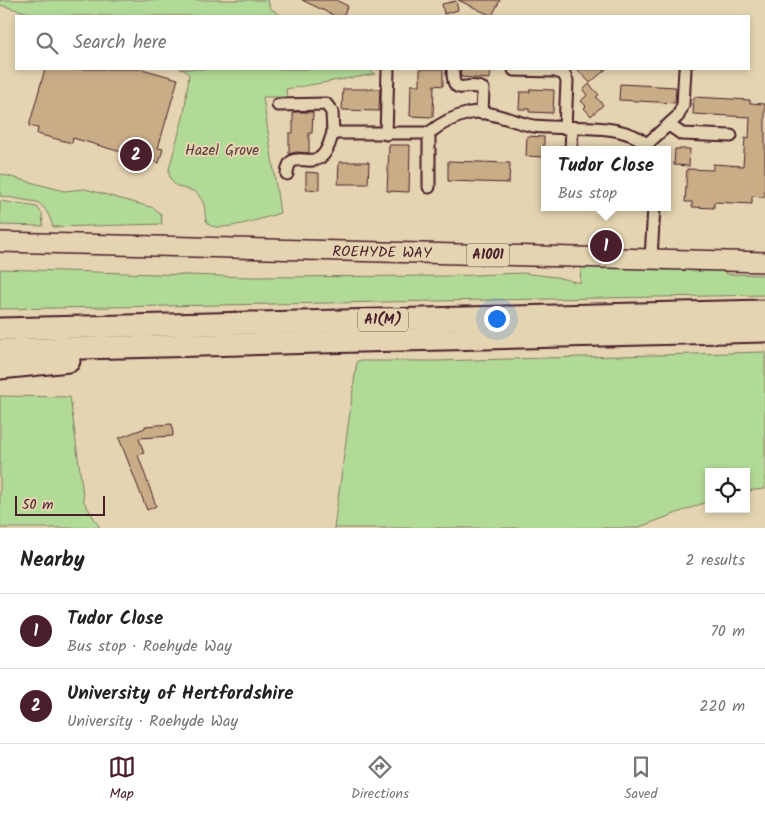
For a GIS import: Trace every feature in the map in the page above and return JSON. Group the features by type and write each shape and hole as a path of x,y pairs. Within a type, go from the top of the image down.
{"highway":[{"name":"A1(M)","path":"0,329 765,311"},
{"name":"A1(M)","path":"0,350 765,331"},
{"path":"0,368 100,357 150,346"}],"main road":[{"name":"ROEHYDE WAY","path":"0,242 190,249 765,262"}],"street":[{"path":"386,134 388,70"},
{"path":"453,70 455,86 476,86 482,89 482,113"},
{"path":"514,70 555,71 564,74 567,82 571,146"},
{"path":"649,146 678,116 683,105 685,70"},
{"path":"278,105 326,104 332,112 333,133 324,154 318,160 290,161 288,174"},
{"path":"333,133 429,133 438,126 471,113 482,113 534,126 620,132 635,136 647,146"},
{"path":"669,125 682,134 731,136"},
{"path":"429,133 429,188"},
{"path":"651,258 654,211"}],"green space":[{"path":"0,0 268,0 270,8 280,15 35,15 0,5"},
{"name":"Hazel Grove","path":"185,70 369,70 375,74 286,89 287,97 263,97 280,213 243,224 222,227 213,227 208,224 205,207 196,192 181,188 171,180 169,169 184,114 189,75"},
{"path":"0,174 64,191 85,189 154,208 161,214 162,224 53,227 47,213 37,202 0,196"},
{"path":"0,201 37,207 42,214 43,226 0,225"},
{"path":"581,264 726,268 726,274 765,275 765,295 0,309 0,269 250,277 450,276 522,273 556,277 580,283"},
{"path":"765,352 765,489 750,491 750,468 705,468 705,502 637,528 334,528 357,361 437,361"},
{"path":"0,396 70,397 84,502 100,528 0,528"}],"building":[{"path":"302,0 336,0 348,6 344,15 333,15"},
{"path":"458,0 500,0 492,15"},
{"path":"456,1 458,10 444,14 442,4"},
{"path":"45,70 146,70 178,79 158,148 163,149 159,163 73,138 72,143 37,134 38,128 29,126"},
{"path":"420,70 443,70 443,86 434,85 433,117 410,116 411,85 420,85"},
{"path":"460,70 491,70 490,79 461,77"},
{"path":"578,70 605,70 590,83"},
{"path":"589,84 599,95 596,97 603,105 591,116 581,101 587,95 583,90"},
{"path":"620,84 676,87 675,103 619,100"},
{"path":"343,89 380,89 379,111 342,110"},
{"path":"530,89 554,90 553,113 529,112 529,109 519,109 520,92 530,92"},
{"path":"694,97 750,100 750,103 765,104 765,197 752,196 752,204 714,202 714,208 692,207 692,202 685,202 687,169 713,170 713,164 743,166 745,138 749,139 750,117 693,114"},
{"path":"293,112 313,112 312,133 309,133 309,153 296,152 289,154 289,133 293,133"},
{"path":"527,136 544,137 544,146 541,146 541,157 526,156"},
{"path":"389,145 410,145 409,192 387,191"},
{"path":"675,149 690,149 689,166 674,165"},
{"path":"448,161 510,163 509,183 448,181"},
{"path":"339,162 369,162 368,184 338,184"},
{"path":"306,172 319,173 319,190 306,189"},
{"path":"172,424 173,436 139,438 144,453 138,455 156,506 147,510 119,438 145,428 145,426"}],"place":[{"name":"University of Hertfordshire","path":"136,155"},
{"name":"Tudor Close","path":"606,246"}]}
